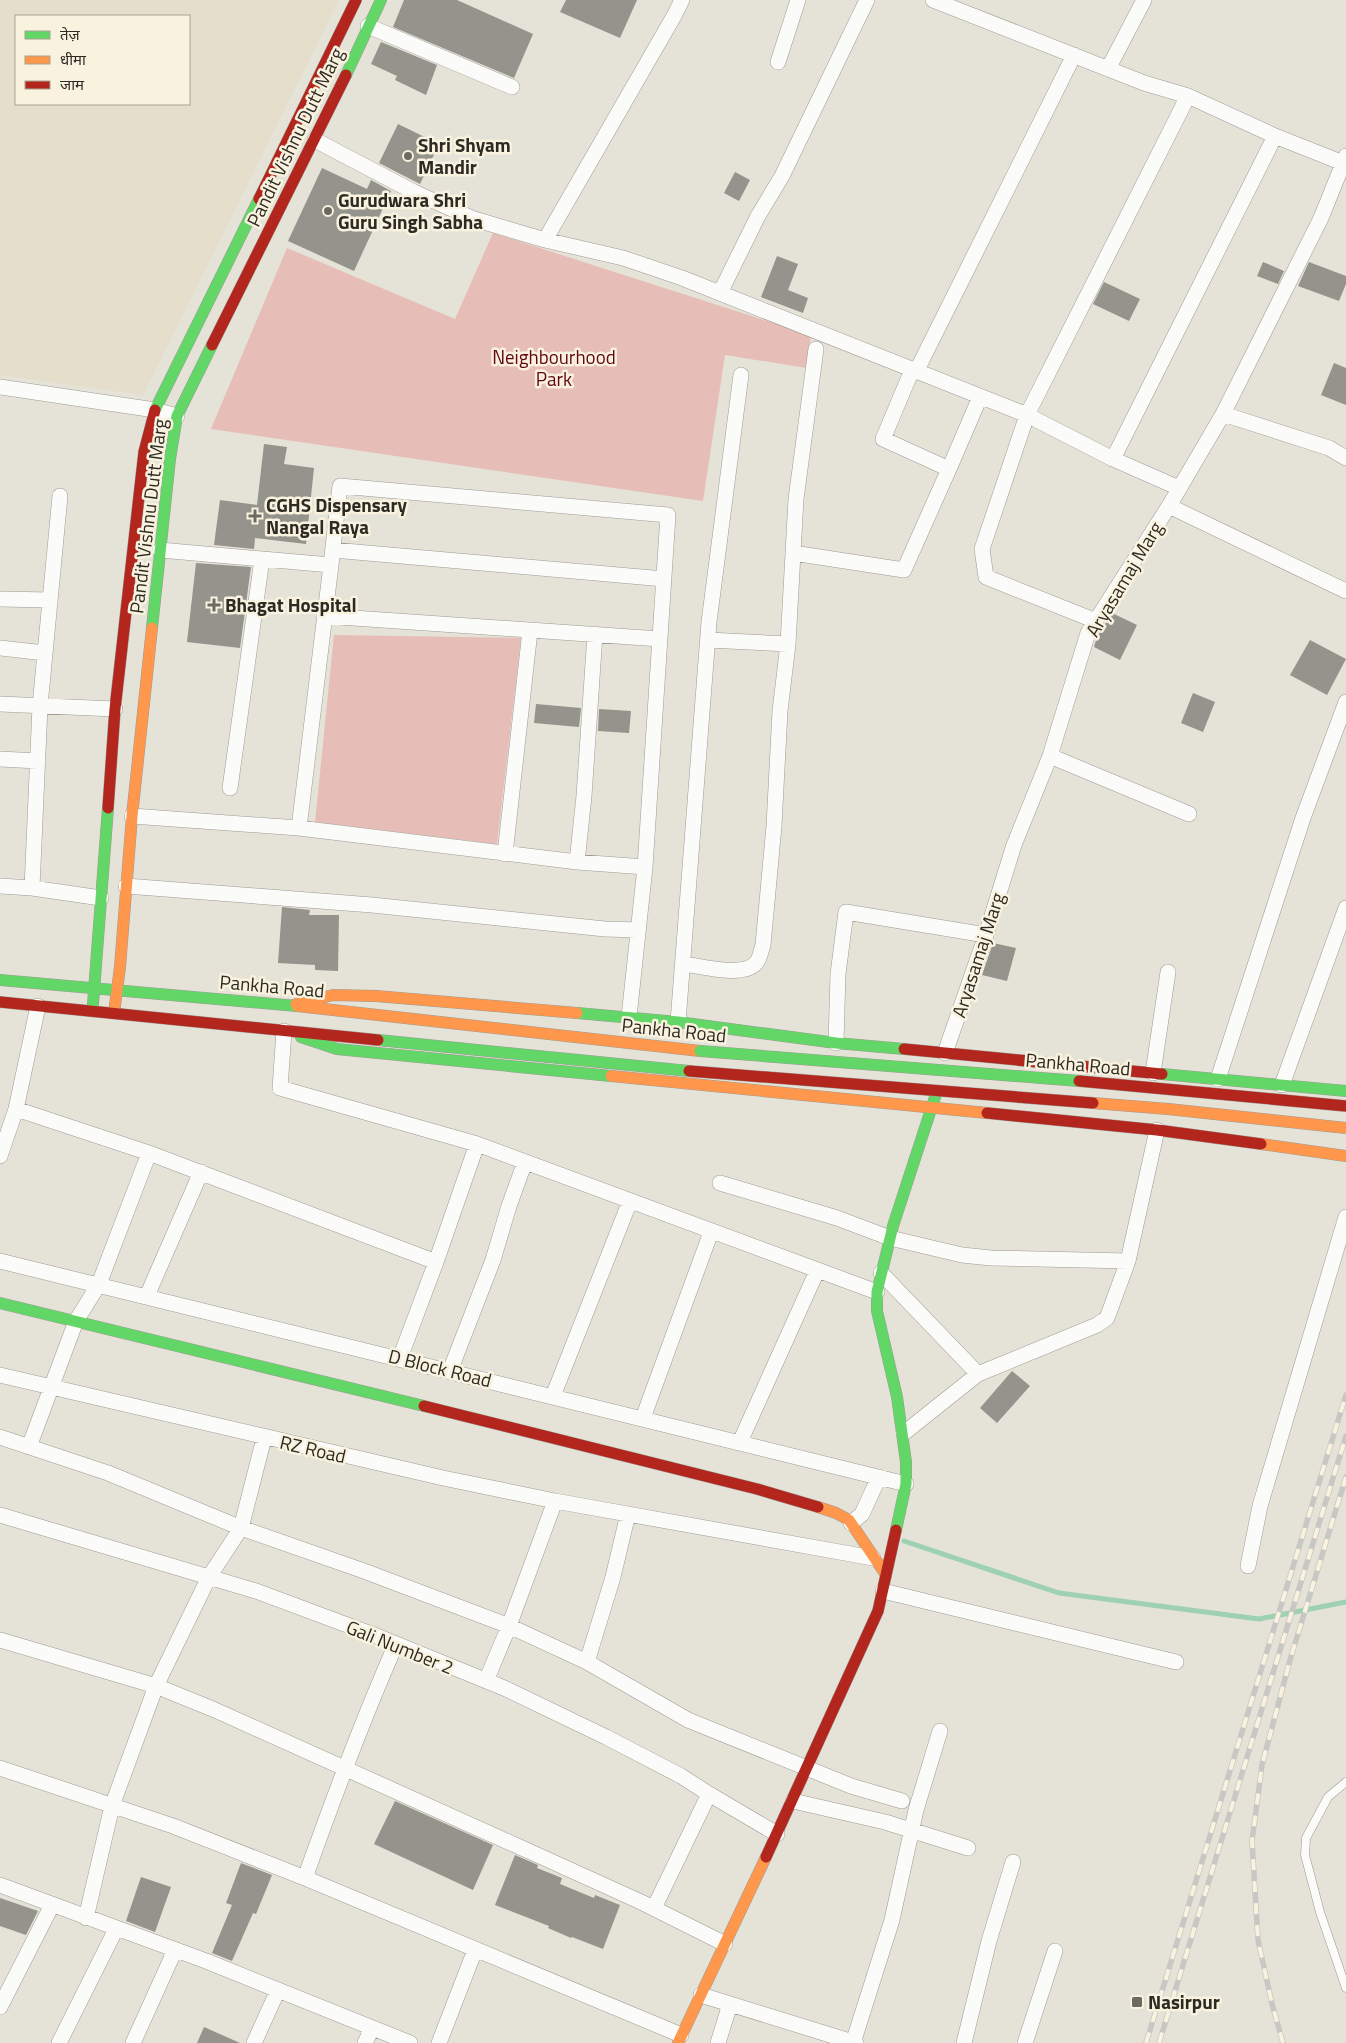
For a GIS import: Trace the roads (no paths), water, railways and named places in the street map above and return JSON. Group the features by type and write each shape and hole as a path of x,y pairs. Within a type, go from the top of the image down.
{"street":[{"name":"Pandit Vishnu Dutt Marg","path":"93,1011 115,709 144,452 155,410 356,0"},
{"name":"Pandit Vishnu Dutt Marg","path":"114,1013 120,967 132,816 160,550 170,459 177,416 315,140 381,0"},
{"path":"545,240 682,0"},
{"path":"778,62 798,0"},
{"path":"720,293 758,216 782,176 867,0"},
{"path":"933,0 1108,69 1188,96 1275,136 1344,159"},
{"path":"1108,69 1144,0"},
{"path":"368,26 512,88"},
{"path":"949,469 883,439 914,371 1074,55"},
{"path":"1096,620 986,577 982,549 1027,415 1188,96"},
{"path":"1113,459 1275,136"},
{"path":"315,140 414,192 474,219 545,240 623,258 720,293 1027,415 1113,459 1179,488"},
{"name":"Aryasamaj Marg","path":"947,1053 1014,845 1050,756 1088,633 1169,506 1223,414 1321,218 1344,159"},
{"path":"684,964 729,970 747,970 757,962 763,944 774,826 780,711 788,644 796,499 816,348"},
{"path":"678,1022 708,640 741,375"},
{"path":"0,387 155,410 177,416"},
{"path":"793,553 904,570 980,397"},
{"path":"1223,414 1329,448 1346,458"},
{"path":"299,828 340,486 668,515 645,867 629,1017"},
{"path":"32,888 40,706 60,496"},
{"path":"1169,506 1346,591"},
{"path":"160,550 262,559 332,558 664,579"},
{"path":"230,788 262,559"},
{"path":"0,599 50,600"},
{"path":"324,616 660,639"},
{"path":"506,854 530,631"},
{"path":"577,862 584,796 595,634"},
{"path":"708,640 788,644"},
{"path":"0,648 45,653"},
{"path":"1218,1079 1303,818 1346,702"},
{"path":"0,704 115,709"},
{"path":"1050,756 1189,814"},
{"path":"0,759 38,761"},
{"path":"132,816 299,828 506,854 645,867"},
{"path":"0,886 32,888 101,898"},
{"path":"126,886 372,905 605,929 638,930"},
{"path":"1282,1085 1346,908"},
{"path":"836,1043 838,974 846,912 986,935"},
{"path":"1153,1073 1168,972"},
{"name":"Pankha Road","path":"0,980 292,1005 700,1051 1174,1089 1346,1106"},
{"path":"292,1005 333,995 376,996 629,1017 836,1043 1346,1091"},
{"name":"Pankha Road","path":"0,1002 688,1070 1168,1109 1346,1128"},
{"path":"0,1156 16,1109 38,1006"},
{"path":"877,1292 477,1144 280,1088 284,1031 336,1050 1157,1130 1346,1156"},
{"path":"0,1768 173,1826 305,1878 679,2039 808,1768 878,1611 906,1484 904,1433 877,1311 877,1292 890,1238 932,1107 947,1053"},
{"path":"16,1109 149,1153 436,1262"},
{"path":"904,1433 978,1374 1097,1325 1107,1318 1128,1261 1157,1130"},
{"path":"400,1358 477,1144"},
{"path":"30,1447 50,1386 76,1321 99,1284 149,1153"},
{"path":"450,1371 494,1260 509,1206 525,1162"},
{"path":"147,1296 201,1172"},
{"path":"720,1183 837,1218 890,1238 972,1256 1128,1261"},
{"path":"553,1396 630,1201"},
{"path":"1248,1566 1260,1506 1346,1217"},
{"path":"643,1418 711,1232"},
{"name":"D Block Road","path":"0,1261 906,1484"},
{"path":"740,1442 817,1271"},
{"path":"882,1273 978,1374"},
{"path":"0,1303 757,1489 836,1513 851,1523 886,1575"},
{"name":"RZ Road","path":"0,1375 264,1438 443,1478 555,1501 874,1558"},
{"path":"0,1437 108,1473 241,1528 364,1571 510,1626 587,1662 688,1720 851,1786 902,1801"},
{"path":"86,1918 112,1806 156,1686 209,1577 241,1528 264,1438"},
{"path":"851,1523 862,1514 879,1477"},
{"path":"486,1681 510,1626 555,1501"},
{"path":"587,1662 614,1577 628,1514"},
{"name":"Gali Number 2","path":"0,1515 256,1591 396,1644 486,1681 606,1737 681,1776 777,1834"},
{"path":"883,1591 1176,1662"},
{"path":"0,1640 156,1686 344,1768 654,1908 725,1944"},
{"path":"305,1878 366,1710 396,1644"},
{"path":"701,1995 854,2043 892,1920 916,1810 940,1731"},
{"path":"654,1908 709,1794"},
{"path":"792,1801 912,1830 968,1848"},
{"path":"964,2043 989,1941 1013,1862"},
{"path":"0,1885 175,1950 410,2043"},
{"path":"0,2007 52,1905"},
{"path":"60,2043 116,1929"},
{"path":"133,2043 175,1950"},
{"path":"439,2043 476,1950"},
{"path":"1025,2043 1055,1951"},
{"path":"254,2043 278,1990"},
{"path":"718,2043 730,2004"},
{"path":"365,2043 372,2028"}],"lane":[{"path":"1346,1782 1328,1797 1306,1838 1305,1855 1320,1912 1346,1988"}],"waterway":[{"path":"904,1541 1059,1593 1259,1619 1346,1602"}],"railway":[{"path":"1146,2043 1346,1395"},
{"path":"1159,2043 1346,1436"},
{"path":"1283,2043 1258,1940 1252,1841 1262,1765 1290,1660 1346,1477"}],"place":[{"name":"Shri Shyam Mandir","path":"408,156"},
{"name":"Gurudwara Shri Guru Singh Sabha","path":"328,211"},
{"name":"CGHS Dispensary Nangal Raya","path":"255,516"},
{"name":"Bhagat Hospital","path":"214,605"},
{"name":"Nasirpur","path":"1137,2002"}],"park label":[{"name":"Neighbourhood Park","path":"554,368"}]}
